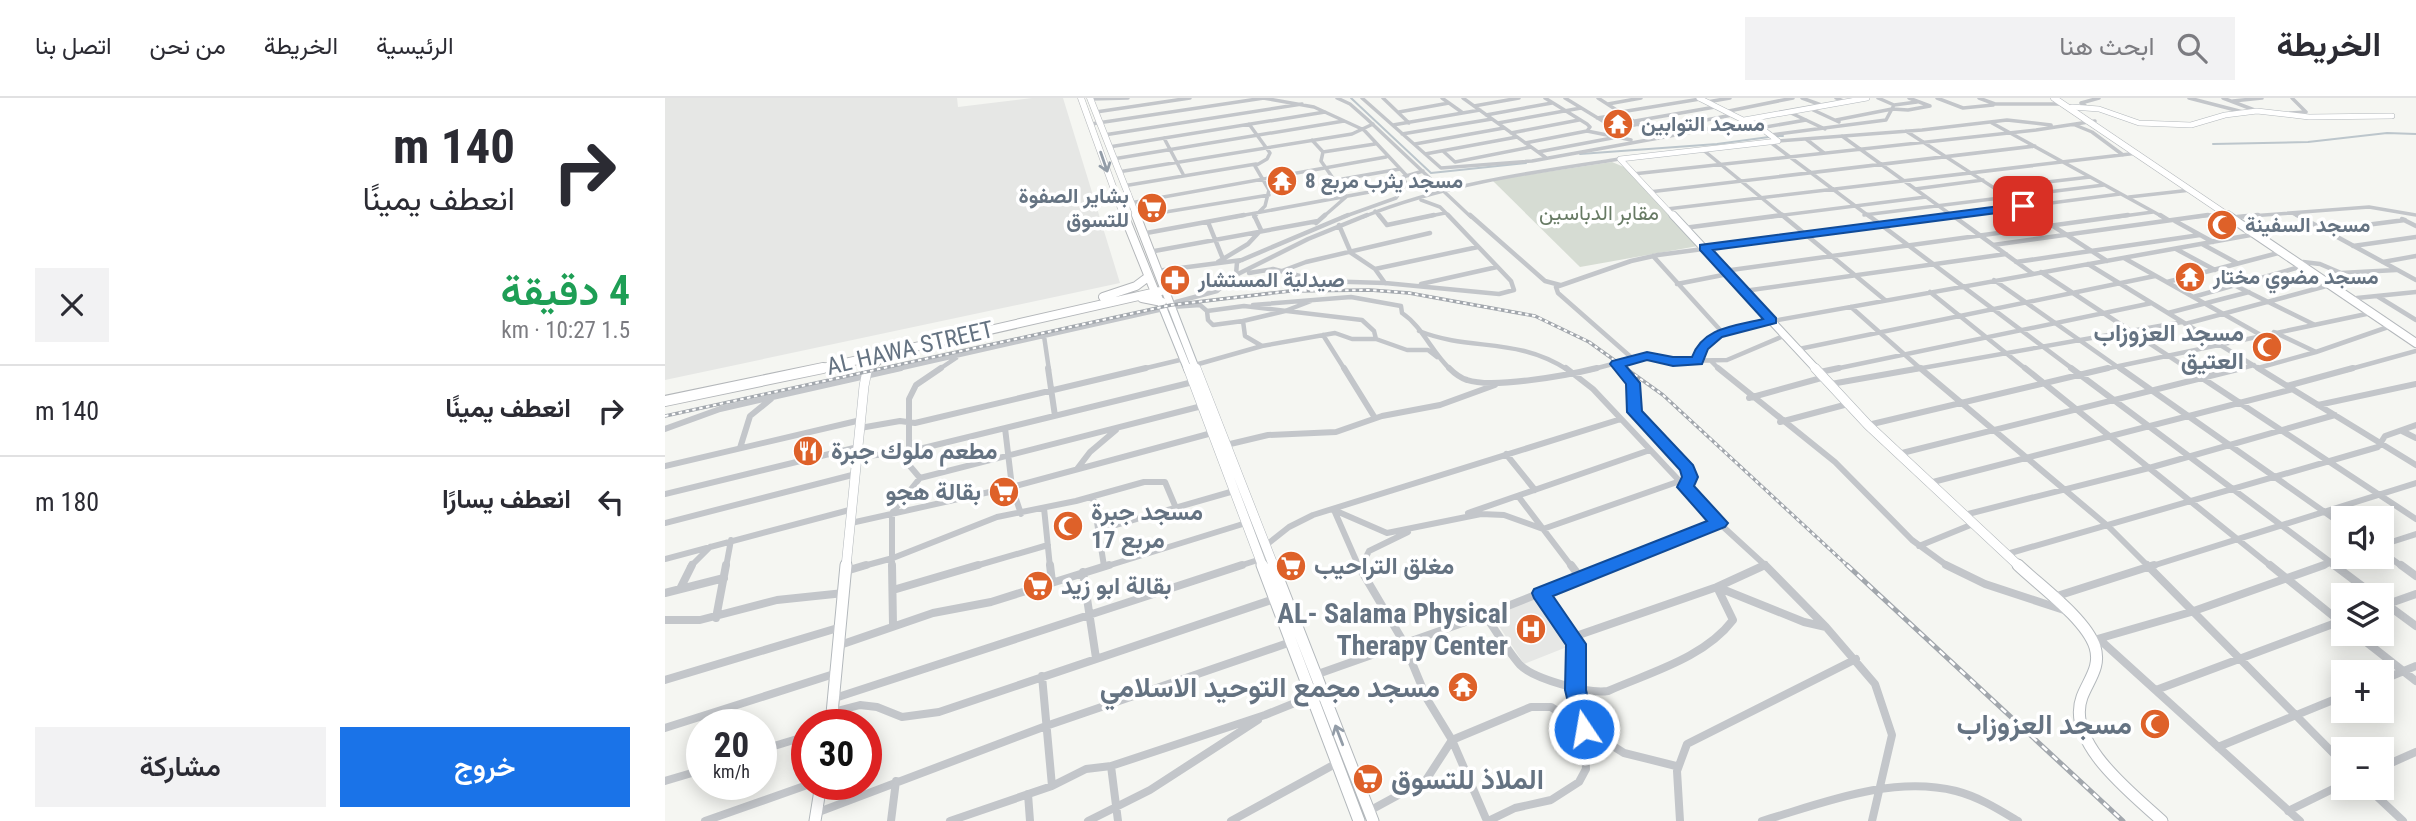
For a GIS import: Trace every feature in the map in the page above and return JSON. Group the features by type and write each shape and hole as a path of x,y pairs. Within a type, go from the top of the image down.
{"highway":[{"path":"1081,98 1157,286"},
{"path":"1091,99 1157,271 1157,286"},
{"name":"AL HAWA STREET","path":"665,401 847,363 1129,298 1157,286"},
{"name":"AL HAWA STREET","path":"665,394 792,371 1157,286"},
{"path":"1129,298 1167,305"}],"main road":[{"path":"2054,98 2094,121 2237,217 2330,285 2404,333"},
{"path":"2061,101 2076,104 2123,143 2283,252 2357,298 2416,341"}],"street":[{"path":"1091,99 1128,98"},
{"path":"1096,111 1190,98 1204,119"},
{"path":"1091,124 1264,98 1303,104 1364,131 1406,175"},
{"path":"1337,98 1350,104 1373,124 1445,193 1545,281 1560,285 1653,256 2120,194"},
{"path":"1363,99 1373,98"},
{"path":"1383,98 1409,123"},
{"path":"1442,98 1463,113"},
{"path":"1463,98 1545,157"},
{"path":"1474,106 1518,98"},
{"path":"1545,98 1588,125 1604,123"},
{"path":"1566,99 1574,98"},
{"path":"1598,98 1659,138"},
{"path":"1608,104 1641,98"},
{"path":"1597,118 1700,98 1751,123 1773,139 1788,157 1864,215 2331,562"},
{"path":"1707,102 1730,98"},
{"path":"1724,111 1793,98"},
{"path":"1802,98 1824,106"},
{"path":"1836,98 1846,102"},
{"path":"1363,99 1441,168 1532,161 1751,123 1863,98"},
{"path":"1878,98 1893,107 1908,110 1930,106 1909,98"},
{"path":"1937,98 1963,108 2061,101"},
{"path":"1979,98 1995,104"},
{"path":"2076,104 2099,98"},
{"path":"2189,98 2243,113"},
{"path":"2223,98 2257,111 2282,114 2392,117"},
{"path":"2231,101 2260,98"},
{"path":"2282,114 2306,112 2292,98"},
{"path":"1566,99 1619,131 1617,137"},
{"path":"1380,113 1469,102"},
{"path":"1836,120 1917,102"},
{"path":"1486,115 1552,103"},
{"path":"1104,135 1303,104"},
{"path":"2076,104 2143,124 2198,125 2225,115 2257,111"},
{"path":"2076,104 2087,107"},
{"path":"1663,105 1678,114"},
{"path":"1615,129 1715,107"},
{"path":"1773,139 1800,130 1827,130 1886,120 1893,107"},
{"path":"1498,123 1581,108"},
{"path":"1811,109 1850,127"},
{"path":"1393,125 1480,110"},
{"path":"1109,146 1325,112"},
{"path":"1791,113 1827,130"},
{"path":"1649,131 1731,115"},
{"path":"1402,134 1492,119"},
{"path":"1511,133 1579,120"},
{"path":"1751,123 1806,120"},
{"path":"665,429 704,414 867,373 1044,336 1217,291 1238,275 1339,225 1415,199 1497,178 1773,139 1922,130 2014,120 2057,126"},
{"path":"1187,121 1195,133"},
{"path":"1113,159 1344,121"},
{"path":"1633,174 2012,133 2094,121"},
{"path":"1990,122 2213,242"},
{"path":"1249,124 1268,148 1270,156 1255,166 1267,186 1269,195 1265,206 1254,214"},
{"path":"1118,172 1364,131 1373,124"},
{"path":"2073,124 2108,143 2123,155"},
{"path":"1587,131 1588,125"},
{"path":"1415,145 1504,128"},
{"path":"1663,128 1675,135"},
{"path":"1291,130 1302,142"},
{"path":"1905,130 2107,261"},
{"path":"1525,142 1587,131 1636,141"},
{"path":"1467,135 1477,145"},
{"path":"1842,136 2033,274"},
{"path":"1425,154 1517,137"},
{"path":"1538,152 1617,137"},
{"path":"1164,138 1184,176"},
{"path":"1807,139 1824,153"},
{"path":"1312,140 1323,152"},
{"path":"2108,143 2123,143"},
{"path":"1323,152 1375,144"},
{"path":"1650,192 2035,146"},
{"path":"1455,162 1531,148"},
{"path":"1702,149 1885,300"},
{"path":"1443,151 1460,166"},
{"path":"1323,152 1320,158 1324,167 1337,180 1346,197"},
{"path":"1667,209 2138,153"},
{"path":"1130,203 1261,177 1387,157"},
{"path":"1620,159 1868,425 2097,640 2156,690 2299,821"},
{"path":"1123,186 1261,163"},
{"path":"1337,180 1400,169"},
{"path":"1238,275 1237,262 1396,198 1406,184 1403,179 1406,175 1423,171"},
{"path":"1995,188 2090,177"},
{"path":"1915,189 1983,180"},
{"path":"1864,215 2104,185"},
{"path":"1141,234 1402,186"},
{"path":"2127,197 2191,190"},
{"path":"1135,217 1269,195"},
{"path":"1301,235 1346,197"},
{"path":"1684,228 1926,197"},
{"path":"1238,275 1273,269 1306,280 1385,283 1499,294 1511,292 1514,286 1445,213 1432,202 1415,199"},
{"path":"2237,217 2369,207 2416,215"},
{"path":"1375,211 1387,225 1445,213"},
{"path":"2388,211 2416,226"},
{"path":"1677,284 1726,272 1831,256 2153,212"},
{"path":"1993,245 2225,213"},
{"path":"1254,214 1252,216 1261,230"},
{"path":"2292,214 2414,277"},
{"path":"2325,231 2405,220"},
{"path":"1149,252 1318,221"},
{"path":"1208,222 1220,261"},
{"path":"1339,225 1350,253 1375,269 1385,283"},
{"path":"1220,261 1248,244 1261,230"},
{"path":"1282,271 1430,233"},
{"path":"1697,361 1708,340 1722,332 1960,286 2256,234"},
{"path":"2016,262 2200,235"},
{"path":"2353,246 2416,237"},
{"path":"2202,244 2237,264"},
{"path":"1375,269 1478,247"},
{"path":"2175,248 2215,270"},
{"path":"2167,282 2283,252"},
{"path":"1744,291 2006,254"},
{"path":"1653,256 1722,332"},
{"path":"2383,262 2416,256"},
{"path":"2123,258 2260,334"},
{"path":"1157,271 1241,260"},
{"path":"2088,264 2416,465"},
{"path":"2193,297 2303,264 2320,264 2341,274 2398,270"},
{"path":"1415,286 1497,267"},
{"path":"2042,272 2416,519"},
{"path":"1799,349 2155,276"},
{"path":"1994,280 2331,518"},
{"path":"1560,285 1556,290 1632,358"},
{"path":"2234,285 2313,324"},
{"path":"1825,378 1920,368 2042,345 2184,323 2330,285"},
{"path":"1157,286 1195,365 1371,816 1426,780 1452,740 1531,707 1542,705 1551,707 1624,753 1676,766"},
{"path":"1930,292 2331,613"},
{"path":"2168,313 2249,292"},
{"path":"2357,298 2416,292"},
{"path":"2375,295 2416,320"},
{"path":"1167,305 1199,305 1207,311 1351,297 1393,303 1401,306 1402,313 1412,320 1441,361"},
{"path":"1207,311 1208,320 1213,325 1285,312 1313,300"},
{"path":"1749,398 1906,355 2152,303"},
{"path":"1167,305 1184,359 1359,821"},
{"path":"1244,306 1362,320 1374,331 1376,339"},
{"path":"1851,307 1961,404 2109,527 2331,750"},
{"path":"1868,425 2167,354 2371,313"},
{"path":"1243,321 1245,336 1262,346"},
{"path":"1898,454 2113,399 2316,352 2391,326"},
{"path":"1419,331 1447,341 1517,347 1574,374 1593,389 1719,523 1766,566 1856,659 1875,684 1889,720 1892,736 1872,821"},
{"path":"2274,331 2316,352"},
{"path":"1195,365 1262,346 1335,332 1352,339 1376,339 1407,349 1428,350 1454,373 1467,380 1500,383 1574,374 1647,356 1673,361 1731,360 1786,335"},
{"path":"1323,335 1375,418"},
{"path":"1044,336 1055,416"},
{"path":"1929,483 2240,403 2416,351"},
{"path":"867,373 885,354"},
{"path":"920,478 909,465 908,403 916,385 961,355"},
{"path":"665,466 861,424 908,421 915,424 1184,359"},
{"path":"1711,361 1749,398 1835,462 1919,546 1953,570 2070,612"},
{"path":"833,709 867,373 863,365 847,363"},
{"path":"1335,510 1387,533 1481,514 1504,515 1543,528 1683,484 1690,473 1634,412 1633,383 1617,364"},
{"path":"665,494 857,452 907,452 1193,382"},
{"path":"1226,445 1268,435 1324,434 1375,418 1428,408 1500,383"},
{"path":"2318,405 2416,384"},
{"path":"740,448 750,416 775,396"},
{"path":"1780,422 1848,404"},
{"path":"893,625 892,513 920,478 1202,406"},
{"path":"1963,514 2149,468 2335,415"},
{"path":"1265,546 1291,523 1314,514 1335,510 1621,419"},
{"path":"2382,444 2383,438 2416,425"},
{"path":"1005,428 1011,487 1021,514"},
{"path":"1077,469 1085,454 1107,440 1118,429"},
{"path":"2402,431 2416,438"},
{"path":"851,523 1011,487 1212,433"},
{"path":"2007,554 2331,462 2382,444"},
{"path":"1360,570 1369,551 1421,527 1650,450"},
{"path":"1506,454 1535,490"},
{"path":"665,523 856,474"},
{"path":"846,571 893,558 988,520 1158,480 1165,482 1176,508"},
{"path":"2054,597 2416,482"},
{"path":"1098,530 1234,491"},
{"path":"1518,496 1580,577"},
{"path":"1094,497 1104,566"},
{"path":"1044,508 1052,582"},
{"path":"665,559 853,509"},
{"path":"1335,510 1360,570 1403,642 1427,699 1452,740 1487,821 1514,808 1541,804 1579,782 1586,769 1584,729 1576,690 1576,650 1573,638 1541,593"},
{"path":"840,645 893,625 949,609 991,602 1246,523"},
{"path":"1315,675 1485,615 1719,523"},
{"path":"1919,546 1973,523"},
{"path":"2394,541 2416,534"},
{"path":"716,618 731,540"},
{"path":"680,589 688,569 711,545"},
{"path":"893,590 1048,545"},
{"path":"835,698 1261,559"},
{"path":"2394,560 2416,576"},
{"path":"2097,640 2191,612 2331,563"},
{"path":"1573,638 1717,587 1766,566"},
{"path":"2340,569 2358,583"},
{"path":"1083,572 1096,658"},
{"path":"665,593 724,578"},
{"path":"1717,587 1804,622 1826,627"},
{"path":"1485,615 1522,667 1576,690 1595,693 1608,691 1682,659 1721,636 1733,620 1717,587"},
{"path":"665,620 716,618 777,600 844,593"},
{"path":"2394,601 2416,594"},
{"path":"882,710 902,717 926,715 1275,599"},
{"path":"2394,611 2416,626"},
{"path":"2156,690 2331,626"},
{"path":"665,680 841,627"},
{"path":"2097,640 2098,664 2081,701 2081,725 2096,753 2162,821"},
{"path":"816,817 896,781 1045,726 1291,642"},
{"path":"2372,646 2416,681"},
{"path":"1681,821 1676,766 1678,756 1687,744 1856,659"},
{"path":"2394,675 2416,666"},
{"path":"665,728 838,673"},
{"path":"1042,676 1052,786"},
{"path":"950,821 1052,786 1092,767 1111,766 1265,715 1313,696"},
{"path":"2218,747 2331,701"},
{"path":"848,709 868,705 879,709"},
{"path":"1088,821 1150,790 1265,715"},
{"path":"2394,762 2416,752"},
{"path":"1231,821 1337,763"},
{"path":"1111,766 1118,821"},
{"path":"665,781 686,774"},
{"path":"891,821 896,781"},
{"path":"1762,821 1878,787 1926,787 1955,791 1982,798 2018,821"},
{"path":"2288,811 2331,790"},
{"path":"705,821 791,791"},
{"path":"1028,794 1030,821"},
{"path":"2381,800 2403,821"}],"shaded area":[{"path":"665,98 957,98 958,107 1032,98 1063,98 1120,283 665,380"},
{"name":"AL- Salama Physical Therapy Center","path":"1538,598 1572,645 1524,664 1491,614"}],"green space":[{"name":"مقابر الدباسين","path":"1612,162 1624,167 1698,246 1580,267 1492,180"}],"waterway":[{"path":"1351,98 1431,173 1526,163"},
{"path":"2213,144 2308,142 2387,133 2416,134"},
{"path":"1775,136 1783,136"},
{"path":"1580,154 1717,144 1769,137"}],"railway":[{"path":"665,416 1171,305 1290,291 1370,290 1409,293 1535,316 1589,342 1663,395 1849,567"},
{"path":"1847,565 2123,821"}],"place":[{"name":"مسجد التوابين","path":"1618,124"},
{"name":"مسجد يثرب مربع 8","path":"1282,181"},
{"name":"بشاير الصفوة للتسوق","path":"1152,208"},
{"name":"مسجد السفينة","path":"2222,225"},
{"name":"مسجد مضوي مختار","path":"2190,277"},
{"name":"صيدلية المستشار","path":"1175,280"},
{"name":"مسجد العزوزاب العتيق","path":"2267,347"},
{"name":"مطعم ملوك جبرة","path":"808,451"},
{"name":"بقالة هجو","path":"1004,492"},
{"name":"مسجد جبرة مربع 17","path":"1068,526"},
{"name":"مغلق التراحيب","path":"1291,566"},
{"name":"بقالة ابو زيد","path":"1038,586"},
{"name":"AL- Salama Physical Therapy Center","path":"1531,629"},
{"name":"مسجد مجمع التوحيد الاسلامي","path":"1463,687"},
{"name":"مسجد العزوزاب","path":"2155,724"},
{"name":"الملاذ للتسوق","path":"1368,779"}],"route":[{"path":"1584,729 1576,690 1576,644 1541,593 1719,523 1685,487 1690,477 1687,469 1634,412 1633,383 1630,376 1617,364 1647,356 1673,361 1697,361 1702,347 1718,334 1772,321 1704,248 2023,206"}]}
